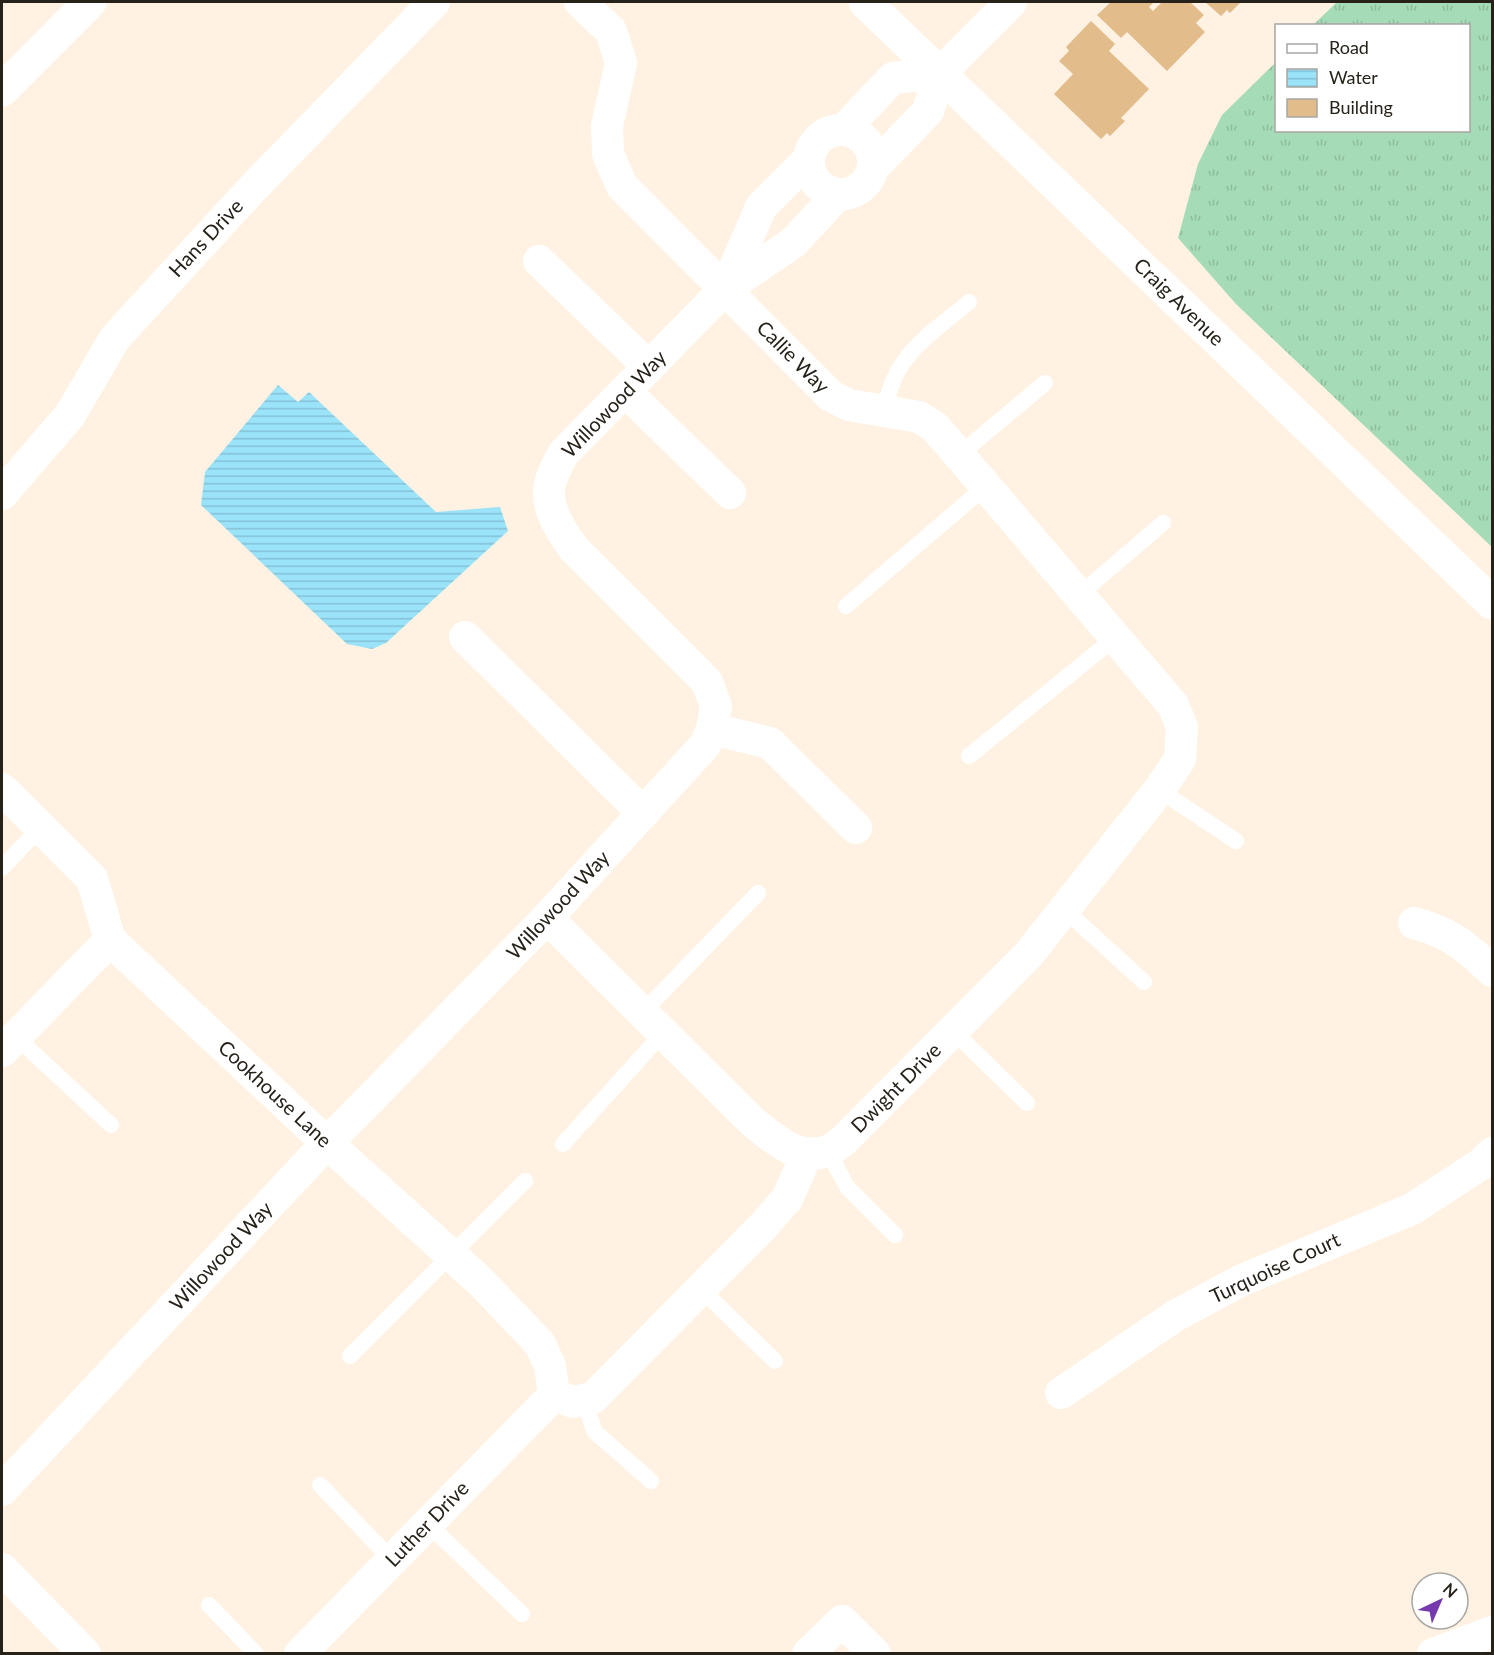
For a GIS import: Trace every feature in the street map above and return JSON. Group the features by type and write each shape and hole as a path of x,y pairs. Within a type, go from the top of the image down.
{"street":[{"path":"2,90 90,2"},
{"name":"Hans Drive","path":"3,487 70,415 115,338 236,206 434,2"},
{"name":"Callie Way","path":"580,2 610,31 621,63 608,126 608,154 622,186 831,396 849,405 919,417 936,427 1173,705 1182,726"},
{"name":"Craig Avenue","path":"865,2 1492,603"},
{"name":"Willowood Way","path":"2,1490 327,1143 547,918 705,745 712,729 716,706 707,682 574,549 562,534 550,508 550,482 563,454 725,289 794,242 838,194 848,194 857,190 870,177 873,168 928,111 940,74 1011,2"},
{"name":"Willowood Way","path":"725,289 761,207 809,159 810,150 820,136 827,132 844,129 893,78 940,74"},
{"path":"844,129 853,131 867,142 873,159 873,168"},
{"path":"809,159 809,167 816,183 838,194"},
{"path":"539,261 649,367"},
{"path":"625,391 730,493"},
{"path":"465,638 643,813"},
{"name":"Dwight Drive","path":"818,1152 844,1140 1028,955 1159,790 1180,759 1182,726"},
{"path":"712,729 770,743 856,828"},
{"path":"2,789 92,879 110,940 9,1044"},
{"path":"547,918 754,1123 780,1145 818,1152"},
{"path":"1414,923 1437,929 1468,947 1492,970"},
{"name":"Cookhouse Lane","path":"110,940 327,1143 481,1282 540,1344 568,1397"},
{"name":"Luther Drive","path":"303,1652 428,1524 568,1397 593,1398 787,1199 818,1152"},
{"name":"Turquoise Court","path":"1061,1393 1175,1316 1240,1281 1412,1209 1480,1164 1492,1153"},
{"path":"2,1569 86,1653"},
{"path":"808,1653 842,1621 875,1653"},
{"path":"1433,1653 1492,1632"}],"lane":[{"path":"884,412 890,387 903,363 924,340 969,302"},
{"path":"959,455 1045,383"},
{"path":"846,606 986,486"},
{"path":"1079,595 1163,523"},
{"path":"969,756 1115,638"},
{"path":"1159,790 1236,841"},
{"path":"2,868 40,828"},
{"path":"563,1144 653,1023 758,892"},
{"path":"1064,909 1144,982"},
{"path":"953,1031 1027,1103"},
{"path":"9,1044 111,1125"},
{"path":"818,1152 847,1187 895,1235"},
{"path":"350,1356 525,1181"},
{"path":"701,1289 775,1361"},
{"path":"568,1397 595,1432 651,1480"},
{"path":"320,1485 392,1560"},
{"path":"428,1524 522,1614"},
{"path":"209,1605 256,1653"}],"green space":[{"path":"1337,2 1492,2 1492,547 1236,304 1178,238 1198,164 1222,115 1275,63 1275,132 1470,132 1470,24 1314,24"}],"water":[{"path":"278,385 298,402 309,392 436,512 500,507 508,531 386,643 372,649 347,644 201,505 205,472"}],"building":[{"path":"1111,2 1151,2 1153,3 1149,7 1153,11 1162,2 1190,2 1204,15 1196,23 1205,32 1167,71 1127,32 1121,38 1097,15"},
{"path":"1205,2 1241,2 1230,13 1227,10 1221,16"},
{"path":"1091,21 1115,44 1109,51 1149,89 1121,118 1125,121 1110,136 1107,133 1101,139 1054,94 1073,74 1059,61 1069,51 1066,47"}]}
